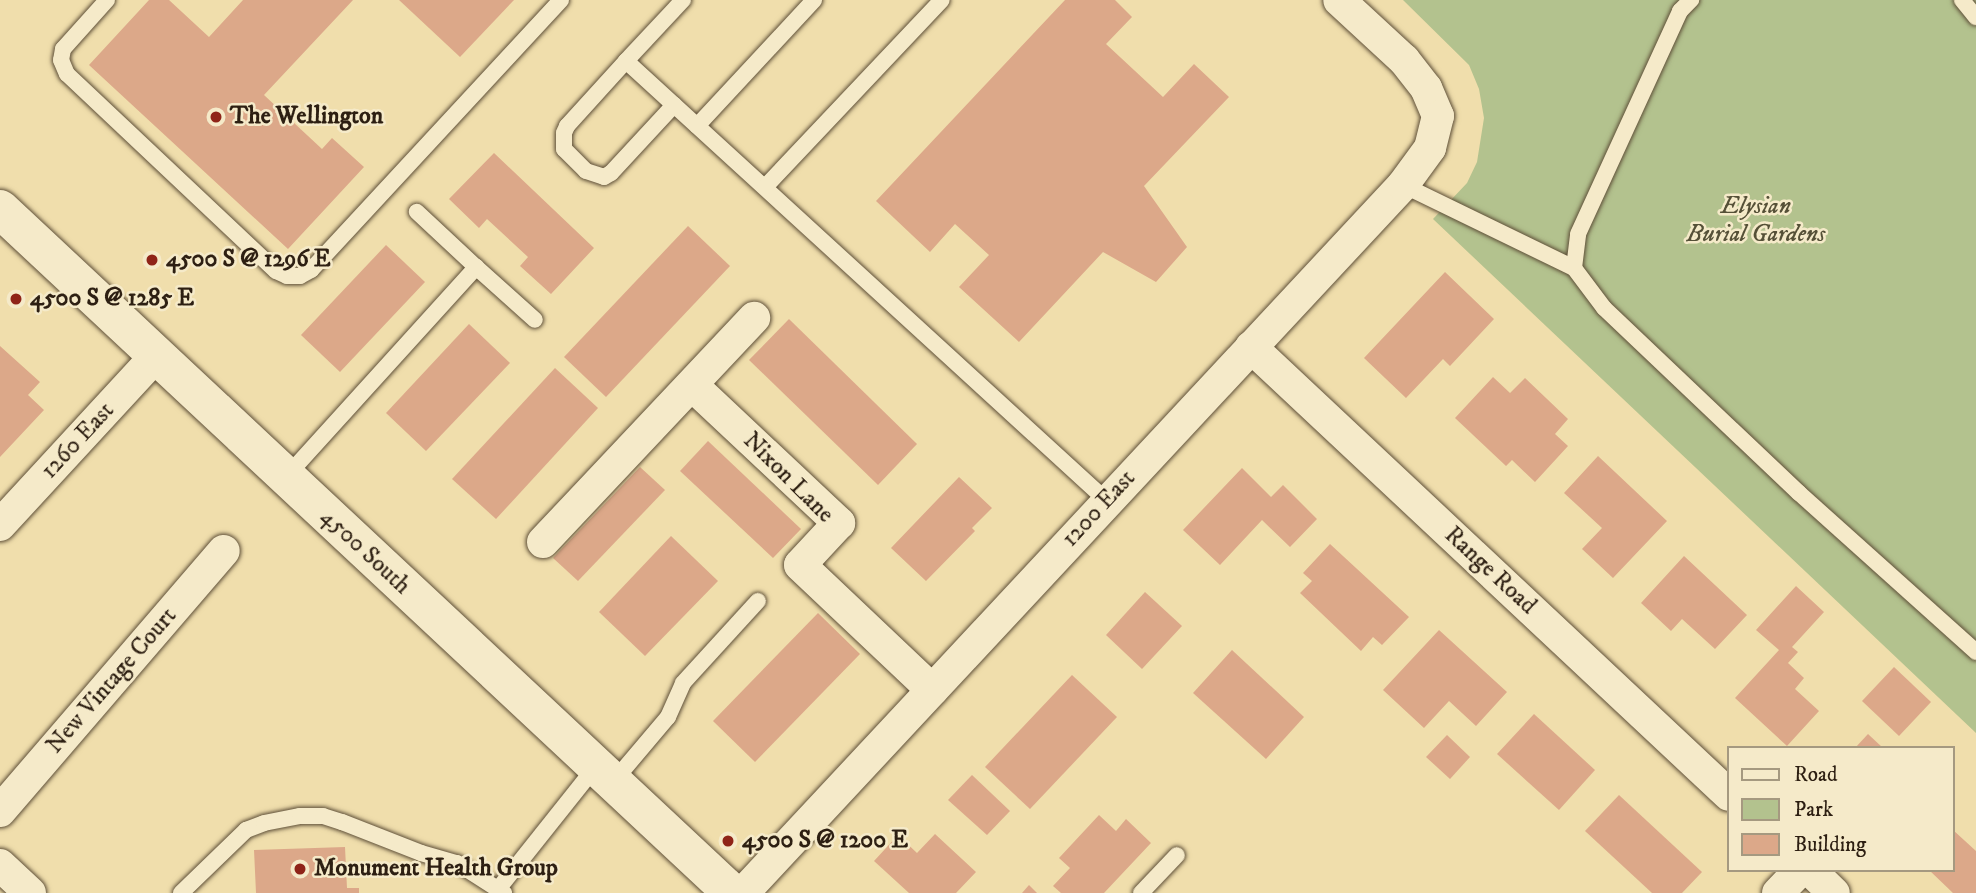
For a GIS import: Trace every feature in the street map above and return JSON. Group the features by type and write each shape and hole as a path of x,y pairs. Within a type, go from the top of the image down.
{"main road":[{"name":"4500 South","path":"0,209 732,893"}],"street":[{"name":"1200 East","path":"743,893 1403,185 1430,148 1438,116 1426,88 1404,60 1339,0"},
{"path":"543,542 754,318"},
{"name":"Range Road","path":"1251,347 1728,794"},
{"name":"1260 East","path":"0,525 156,356"},
{"name":"Nixon Lane","path":"692,385 839,523 800,565 932,690"},
{"name":"New Vintage Court","path":"0,811 224,551"},
{"path":"0,865 30,893"},
{"path":"1778,893 1798,872"},
{"path":"1812,872 1834,893"}],"lane":[{"path":"107,0 63,49 61,60 67,74 275,271 287,276 300,276 311,270 561,0"},
{"path":"674,105 611,173 604,177 586,171 564,149 567,126 683,0"},
{"path":"697,126 814,0"},
{"path":"765,187 942,0"},
{"path":"1574,268 1578,234 1680,11 1691,0"},
{"path":"1962,0 1976,17"},
{"path":"626,61 1107,501"},
{"path":"1403,185 1574,268 1604,308 1623,327 1799,493 1976,652"},
{"path":"417,212 535,320"},
{"path":"285,478 476,267"},
{"path":"181,893 246,830 264,822 300,816 323,816 374,833 421,853 457,863 502,891 604,774 668,717 683,683 758,601"},
{"path":"1141,893 1177,855"}],"green space":[{"name":"Elysian Burial Gardens","path":"1403,0 1976,0 1976,733 1433,219 1467,183 1477,162 1484,118 1479,89 1469,65"}],"building":[{"name":"The Wellington","path":"149,0 169,0 209,37 243,0 353,0 264,95 322,149 332,138 364,167 288,249 89,65"},
{"path":"399,0 514,0 460,57"},
{"path":"1065,0 1115,0 1132,17 1106,44 1163,97 1194,64 1229,97 1144,186 1187,247 1156,282 1103,252 1019,342 959,287 989,255 955,224 930,252 876,201"},
{"path":"494,153 594,248 551,294 520,266 528,257 487,219 479,228 449,199"},
{"path":"688,226 730,266 606,397 564,357"},
{"path":"386,245 425,282 340,372 301,335"},
{"path":"1445,272 1494,319 1450,366 1443,359 1406,398 1364,358"},
{"path":"789,319 917,444 878,485 749,360"},
{"path":"469,324 510,363 426,451 386,413"},
{"path":"0,346 40,382 28,395 44,410 0,457"},
{"path":"555,368 598,408 496,519 452,479"},
{"path":"1493,377 1510,393 1525,378 1568,419 1555,434 1568,446 1535,482 1512,460 1506,466 1455,418"},
{"path":"708,441 801,529 773,558 680,471"},
{"path":"1598,456 1667,521 1613,578 1582,549 1602,528 1564,493"},
{"path":"640,467 665,490 578,581 553,558"},
{"path":"1242,468 1271,497 1283,485 1317,519 1290,547 1262,520 1220,565 1183,530"},
{"path":"959,477 992,508 972,528 975,531 926,581 891,548"},
{"path":"671,536 718,581 645,656 599,612"},
{"path":"1330,544 1409,617 1382,645 1373,637 1361,651 1300,593 1312,581 1303,573"},
{"path":"1684,556 1747,615 1715,649 1682,619 1671,631 1641,603"},
{"path":"1796,586 1824,612 1792,647 1798,652 1788,663 1804,678 1795,689 1819,711 1787,746 1735,698 1779,650 1756,630"},
{"path":"1145,592 1182,626 1142,669 1106,635"},
{"path":"818,613 860,654 755,762 713,721"},
{"path":"1439,630 1507,692 1476,726 1449,701 1424,728 1383,690"},
{"path":"1232,650 1304,717 1266,759 1193,693"},
{"path":"1894,667 1931,702 1899,736 1862,701"},
{"path":"1072,675 1117,717 1030,809 985,767"},
{"path":"1534,714 1595,770 1559,810 1497,754"},
{"path":"1868,734 1881,746 1857,746"},
{"path":"1447,735 1470,757 1450,779 1426,757"},
{"path":"972,775 1010,811 987,835 948,800"},
{"path":"1619,795 1702,872 1682,893 1652,893 1585,831"},
{"path":"1099,815 1116,831 1126,819 1151,843 1104,893 1061,893 1053,886 1070,868 1059,858"},
{"path":"1955,832 1976,851 1976,893 1953,893 1931,872 1955,872"},
{"path":"935,834 976,872 956,893 909,893 874,861 898,835 917,853"},
{"name":"Monument Health Group","path":"345,847 347,888 359,888 359,893 256,893 254,850"},
{"path":"1029,885 1037,893 1022,893"}],"place":[{"name":"The Wellington","path":"216,117"},
{"name":"4500 S @ 1296 E","path":"152,260"},
{"name":"4500 S @ 1285 E","path":"16,299"},
{"name":"4500 S @ 1200 E","path":"728,841"},
{"name":"Monument Health Group","path":"300,869"}]}
